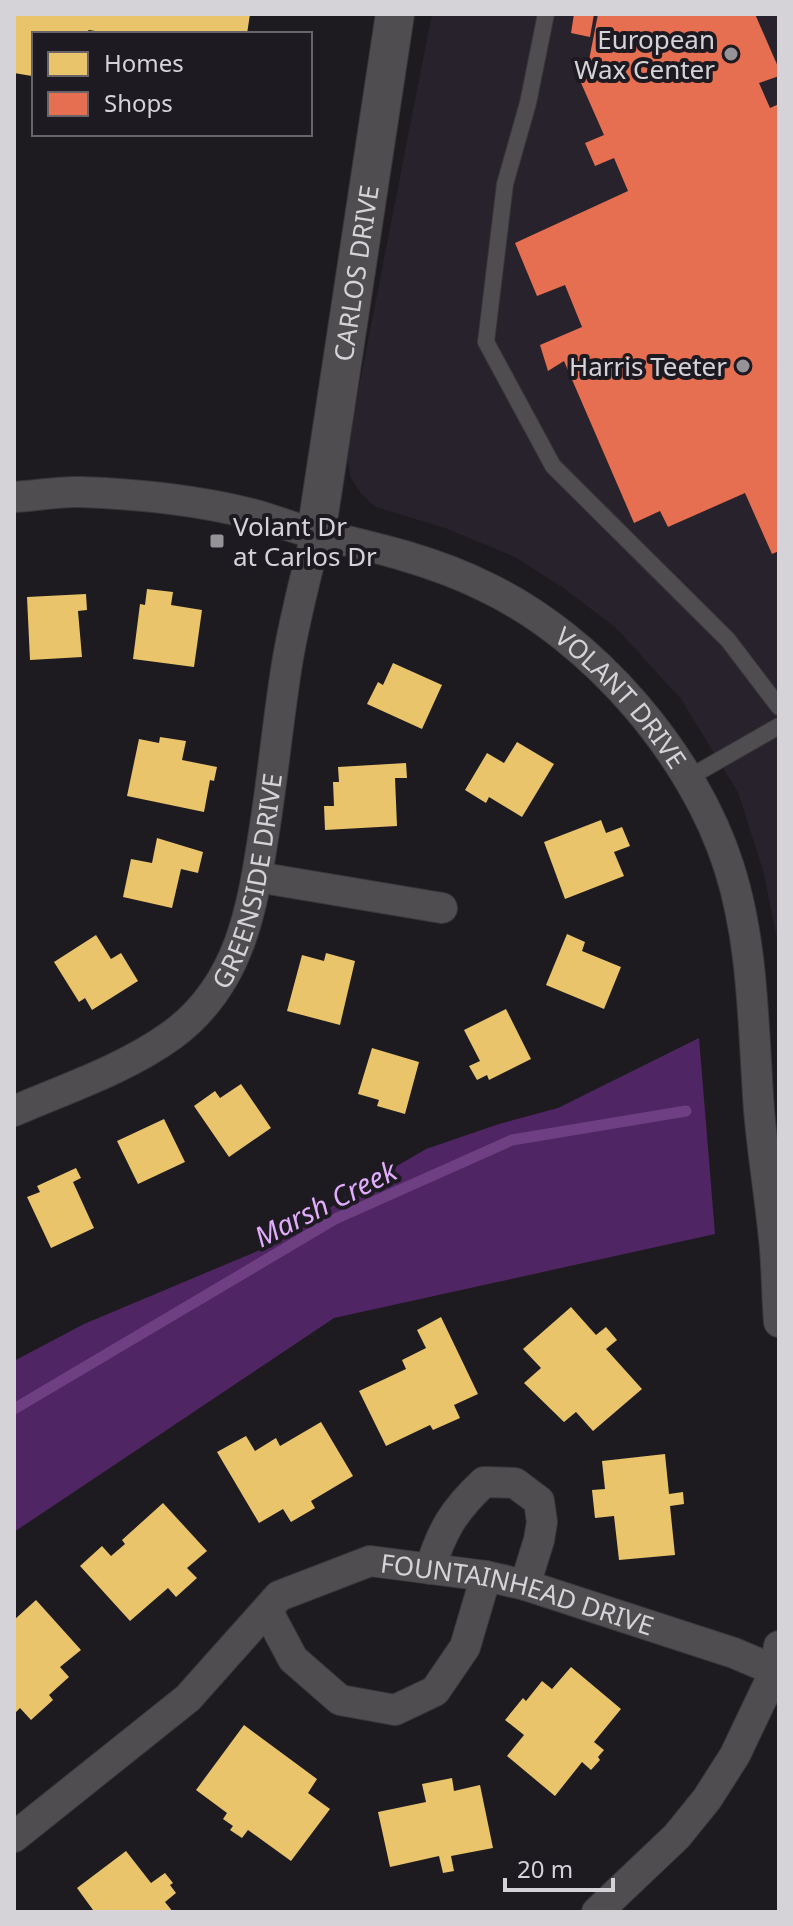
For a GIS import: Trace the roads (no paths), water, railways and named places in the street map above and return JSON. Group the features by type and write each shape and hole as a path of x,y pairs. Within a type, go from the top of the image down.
{"street":[{"name":"CARLOS DRIVE","path":"316,534 395,14"},
{"name":"VOLANT DRIVE","path":"14,497 77,492 169,499 250,514 316,534 378,547 449,570 489,588 532,613 603,671 637,708 688,778 715,829 729,868 744,927 751,987 759,1112 777,1248 779,1322"},
{"name":"GREENSIDE DRIVE","path":"14,1111 116,1068 173,1035 215,991 229,968 248,924 287,663 316,534"},
{"path":"257,877 442,908"},
{"path":"430,1569 440,1536 461,1504 484,1482 515,1483 539,1501 542,1522 525,1585"},
{"name":"FOUNTAINHEAD DRIVE","path":"14,1837 188,1698 279,1596 370,1561 486,1576 525,1585 734,1653 778,1663"},
{"path":"267,1610 293,1659 340,1700 395,1710 435,1691 465,1647 486,1576"},
{"path":"597,1912 677,1836 707,1799 735,1755 778,1663"}],"lane":[{"path":"546,14 528,103 505,184 486,342 553,466 728,640 779,707"},
{"path":"688,778 779,726"}],"waterway":[{"name":"Marsh Creek","path":"14,1409 335,1219 512,1140 686,1111"}],"place":[{"name":"European Wax Center","path":"731,54"},
{"name":"Harris Teeter","path":"743,366"},
{"name":"Volant Dr at Carlos Dr","path":"217,541"}]}
